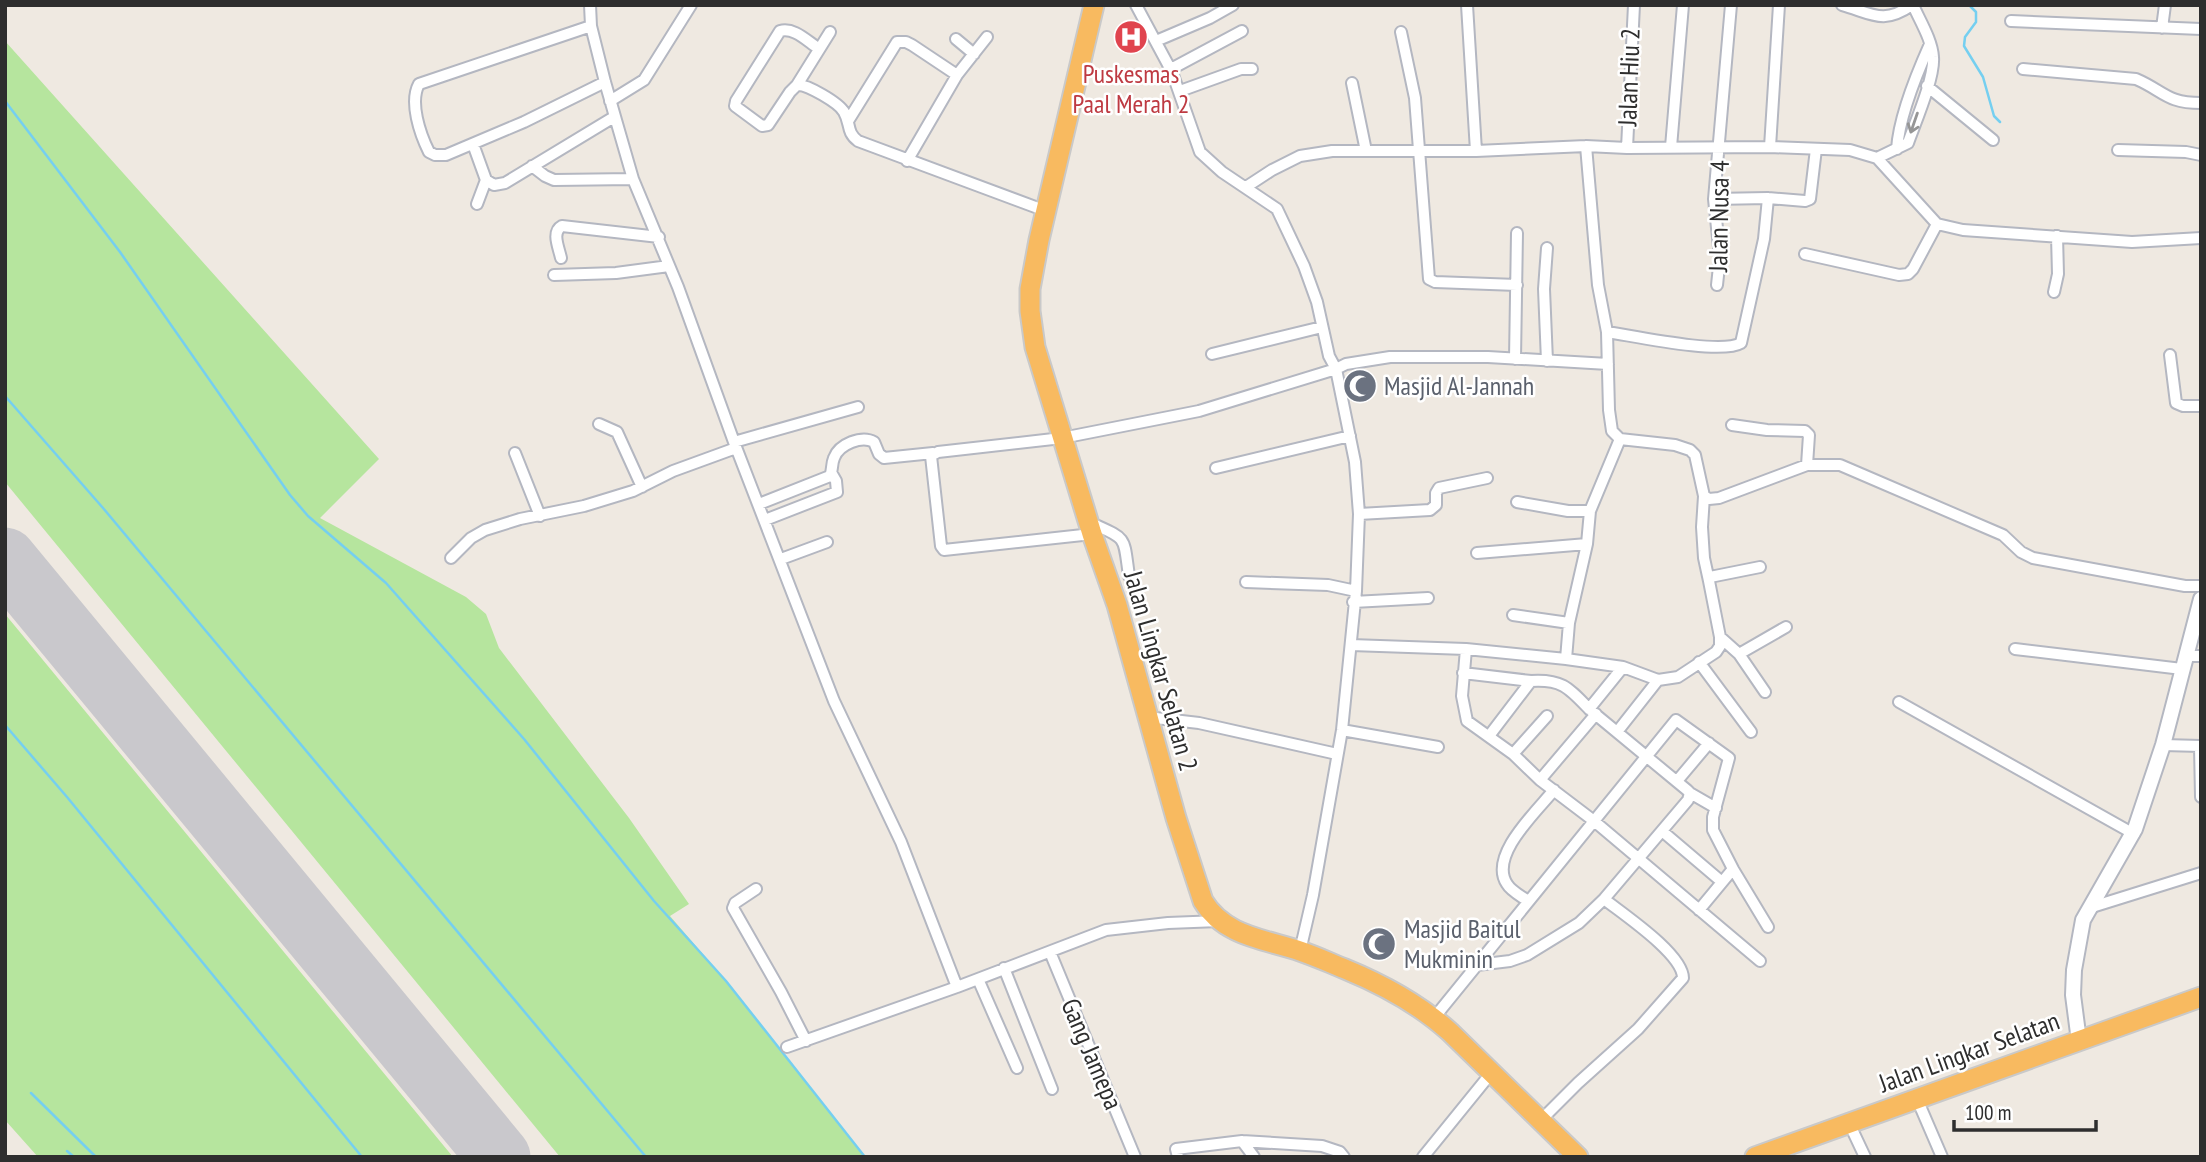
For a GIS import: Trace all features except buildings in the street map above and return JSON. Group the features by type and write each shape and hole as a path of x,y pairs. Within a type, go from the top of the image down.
{"highway":[{"name":"Jalan Lingkar Selatan 2","path":"1094,5 1046,211 1030,289 1030,311 1035,347 1117,605 1147,717 1203,901 1219,921"},
{"path":"1219,921 1239,933 1300,951 1397,993 1434,1018 1542,1119 1578,1157"},
{"name":"Jalan Lingkar Selatan","path":"1755,1157 2201,998"}],"street":[{"path":"590,5 591,26 633,179 659,237 735,445 834,701 901,842 957,987"},
{"path":"610,101 644,80 691,5"},
{"path":"1136,5 1171,69 1200,152 1222,172 1278,209 1317,302 1329,356 1336,369 1355,462 1359,514 1351,645 1342,730 1313,895 1300,951"},
{"path":"1156,41 1233,5"},
{"path":"1466,5 1476,151"},
{"name":"Jalan Hiu 2","path":"1627,148 1633,5"},
{"path":"1671,147 1683,5"},
{"name":"Jalan Nusa 4","path":"1717,285 1720,257 1714,198 1731,5"},
{"path":"1770,147 1779,5"},
{"path":"1842,5 1888,18 1913,5 1934,59 1908,143 1877,158"},
{"path":"2162,27 2165,5"},
{"path":"2011,21 2201,29"},
{"path":"591,26 418,84 416,116 429,152 446,155 524,122 605,82"},
{"path":"818,48 788,29 780,31 735,106 762,126 767,125 797,85 830,32"},
{"path":"1171,69 1242,32"},
{"path":"1401,32 1415,98 1429,279 1435,282 1517,285"},
{"path":"907,160 957,75 987,37"},
{"path":"956,38 974,54"},
{"path":"848,121 897,42 912,45 957,75"},
{"path":"1897,149 1898,136 1930,44"},
{"path":"1180,91 1241,69 1252,69"},
{"path":"2023,69 2136,79 2164,97 2201,103"},
{"path":"1352,83 1366,151"},
{"path":"797,85 806,85 842,109 851,134 858,141 1046,211"},
{"path":"1927,86 1993,140"},
{"path":"473,144 482,174 486,180 500,186 614,117"},
{"path":"1351,645 1466,649 1566,659 1623,667 1658,680 1678,677 1716,652 1720,646 1704,558 1704,496 1695,455 1690,450 1675,445 1620,439 1612,431 1607,331 1598,285 1586,146"},
{"path":"1246,187 1300,156 1332,151 1476,151 1586,146 1850,150 1877,158 1937,224 1963,230 2132,242 2201,238"},
{"path":"1714,198 1810,199 1816,149"},
{"path":"2118,150 2201,155"},
{"path":"533,166 554,180 633,179"},
{"path":"477,204 486,180"},
{"path":"1607,331 1727,348 1741,343 1764,239 1768,198"},
{"path":"1805,254 1899,275 1908,274 1913,270 1937,224"},
{"path":"561,258 556,233 562,226 659,237"},
{"path":"1515,359 1517,233"},
{"path":"2054,292 2058,274 2057,236"},
{"path":"1547,248 1544,289 1547,361"},
{"path":"554,275 616,273 669,267"},
{"path":"1212,354 1322,327"},
{"path":"2170,355 2176,403 2183,407 2201,406"},
{"path":"765,520 837,492 832,474 833,460 845,445 865,439 874,442 879,454 884,458 1062,438 1199,411 1336,369 1346,363 1390,357 1608,364"},
{"path":"451,558 471,538 485,530 520,519 584,506 642,486 735,445 858,407"},
{"path":"599,424 617,432 642,486"},
{"path":"1732,425 1805,431 1808,435 1807,465"},
{"path":"1216,468 1350,436"},
{"path":"1566,659 1569,623 1587,544 1590,511 1620,439"},
{"path":"515,453 540,516"},
{"path":"933,453 930,458 941,546 944,550 1091,528 1118,535 1124,541 1129,576"},
{"path":"1704,496 1709,499 1719,498 1807,465 1840,465 2003,535 2026,556 2185,586 2201,586"},
{"path":"758,504 818,482 832,474"},
{"path":"1359,514 1434,509 1439,488 1487,478"},
{"path":"1517,502 1590,511"},
{"path":"780,559 827,542"},
{"path":"1477,553 1587,544"},
{"path":"1709,581 1713,575 1760,567"},
{"path":"1246,582 1328,585 1354,597 1428,598"},
{"path":"2079,1041 2073,995 2074,970 2083,920 2134,834 2163,745 2184,662 2196,634 2201,598"},
{"path":"1513,615 1569,623"},
{"path":"1739,654 1786,627"},
{"path":"1720,637 1739,654 1765,692"},
{"path":"1466,649 1462,696 1467,721 1513,754 1540,780 1594,821 1760,961"},
{"path":"2015,649 2184,662 2201,656"},
{"path":"1699,662 1751,733"},
{"path":"1540,780 1623,667"},
{"path":"1462,673 1531,681 1548,680 1560,684 1690,793 1716,808"},
{"path":"1617,732 1658,680"},
{"path":"1489,736 1531,681"},
{"path":"1899,702 2134,834"},
{"path":"1513,754 1547,716"},
{"path":"1147,717 1199,723 1337,754"},
{"path":"1434,1018 1676,720 1729,758 1713,830 1768,927"},
{"path":"1342,730 1438,747"},
{"path":"1677,781 1709,743"},
{"path":"2163,745 2200,746 2201,797"},
{"path":"1528,901 1507,885 1503,874 1503,860 1516,837 1554,790"},
{"path":"1477,965 1510,961 1527,955 1579,923 1604,899 1688,800 1690,793"},
{"path":"1662,831 1722,882"},
{"path":"1699,910 1733,869"},
{"path":"2092,907 2201,873"},
{"path":"756,889 735,903 733,908 775,980 806,1041"},
{"path":"1542,1119 1638,1029 1683,978 1680,966 1663,945 1604,899"},
{"path":"787,1047 957,987 1106,930 1219,921"},
{"name":"Gang Jamepa","path":"1050,952 1135,1157"},
{"path":"1004,968 1052,1089"},
{"path":"978,979 1017,1068"},
{"path":"1424,1156 1492,1072"},
{"path":"1917,1099 1942,1157"},
{"path":"1849,1123 1865,1157"},
{"path":"1242,1141 1254,1157"},
{"path":"1178,1157 1175,1149 1242,1141 1322,1146 1340,1152 1344,1157"},
{"path":"1214,1157 1227,1144"}],"green space":[{"path":"5,41 379,459 320,518 466,597 486,614 499,648 629,818 689,904 670,916 726,981 865,1157 560,1157 5,482"},
{"path":"5,614 453,1157 38,1157 5,1120"}],"waterway":[{"path":"1969,5 1976,12 1976,22 1965,37 1964,46 1983,77 1994,116 2000,122"},
{"path":"5,101 120,252 290,495 308,516 386,583 524,739 654,901 726,981 865,1157"},
{"path":"5,396 103,508 646,1157"},
{"path":"5,725 362,1157"},
{"path":"31,1093 96,1157"},
{"path":"67,1151 74,1157"}],"runway":[{"path":"5,559 499,1157"}],"place":[{"name":"Puskesmas Paal Merah 2","path":"1131,37"},
{"name":"Masjid Al-Jannah","path":"1360,386"},
{"name":"Masjid Baitul Mukminin","path":"1379,944"}]}
